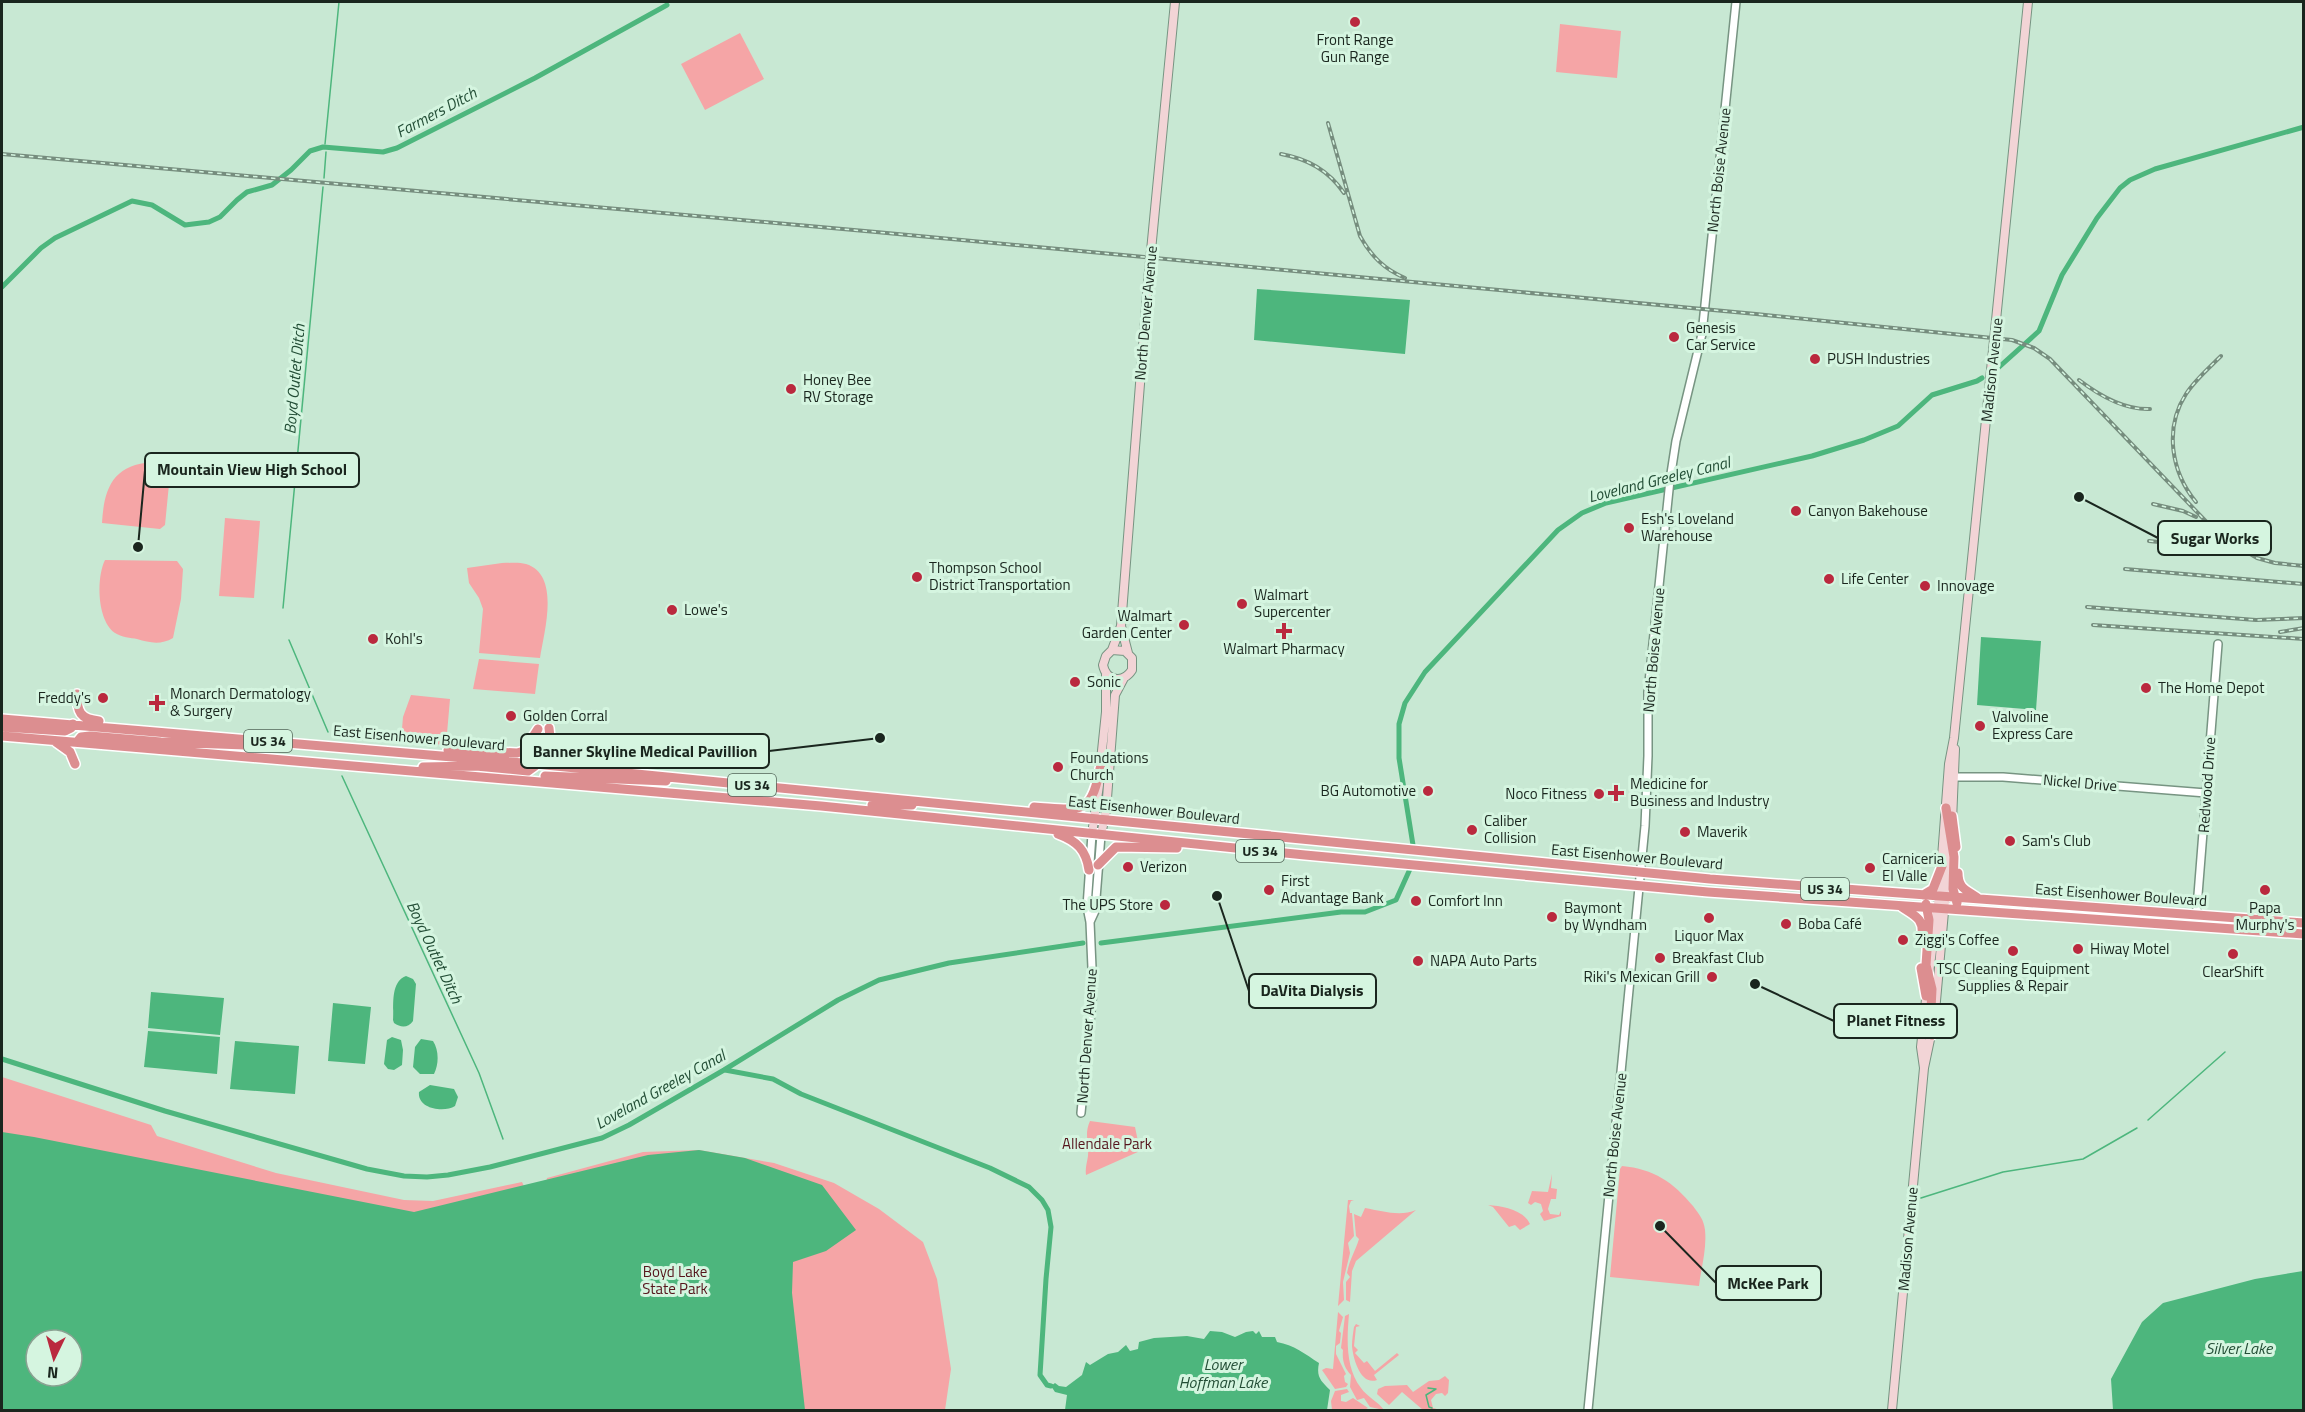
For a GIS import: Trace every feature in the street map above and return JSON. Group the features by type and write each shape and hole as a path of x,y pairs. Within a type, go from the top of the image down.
{"highway":[{"path":"77,694 78,710 89,720 139,727 145,730"},
{"name":"East Eisenhower Boulevard","path":"2,719 382,750 1640,873 1981,900 2304,934"},
{"path":"2,727 65,731 73,724"},
{"path":"549,728 551,747 562,758 624,769 636,774"},
{"path":"382,750 398,747 517,753 524,751 538,729"},
{"name":"East Eisenhower Boulevard","path":"2,736 831,807 1639,886 1927,908 2196,921 2304,923"},
{"path":"77,742 85,736 262,745 281,742"},
{"path":"54,740 70,752 75,764"},
{"path":"831,807 836,802 888,806 939,803 1079,809 1088,803 1093,795 1101,764"},
{"path":"393,769 476,766 528,771 535,766"},
{"path":"534,781 545,776 651,782 698,780"},
{"path":"1949,812 1950,838 1954,857 1952,883 1946,898 1967,910"},
{"path":"1949,812 1956,831 1958,881 1964,890 1981,900"},
{"path":"1017,826 1054,832 1073,840 1085,853 1094,868 1116,847 1180,848 1185,843"},
{"path":"1932,1035 1930,1024 1932,989 1925,962 1929,925 1927,908 1918,896 1933,889 1942,866"},
{"path":"1741,894 1747,888 1789,886"},
{"path":"1900,905 1915,914 1922,922 1920,964 1926,996"}],"main road":[{"name":"North Denver Avenue","path":"1112,650 1120,626 1148,282 1175,2"},
{"name":"Madison Avenue","path":"1949,812 1949,764 1954,738 1994,357 2028,2"},
{"name":"North Denver Avenue","path":"1120,626 1128,653"},
{"path":"1121,649 1128,653 1132,658 1133,666 1130,674 1116,679 1106,673 1104,660 1112,650 1121,649"},
{"name":"North Denver Avenue","path":"1100,820 1106,673"},
{"name":"North Denver Avenue","path":"1097,834 1115,695 1124,678"},
{"name":"Madison Avenue","path":"1924,1068 1922,1047 1926,996 1941,908 1946,898 1942,866 1955,777 1954,738"},
{"name":"Madison Avenue","path":"1892,1410 1924,1068 1932,1035 1941,908"}],"street":[{"name":"North Boise Avenue","path":"1588,1410 1647,804 1648,692 1670,480 1676,441 1703,328 1736,2"},
{"name":"Redwood Drive","path":"2196,921 2218,644"},
{"name":"Nickel Drive","path":"1955,777 2008,777 2206,793"},
{"name":"North Denver Avenue","path":"1082,1113 1093,991 1090,922 1095,911 1094,868 1097,834"}],"green space":[{"path":"1560,24 1621,31 1617,78 1556,72"},
{"path":"740,33 764,79 705,110 681,64"},
{"path":"152,462 171,464 165,525 160,529 102,523 105,499 113,481 128,468"},
{"path":"225,518 260,521 254,598 219,596"},
{"path":"105,560 177,561 183,569 181,599 173,638 164,642 151,642 120,635 109,627 102,609 99,588"},
{"path":"502,563 526,564 537,570 544,580 548,605 540,658 479,653 483,609 469,583 467,568"},
{"path":"479,659 539,664 535,694 473,689"},
{"path":"411,695 450,699 446,745 401,741 403,717"},
{"name":"Boyd Lake State Park","path":"2,1077 151,1125 157,1136 276,1173 404,1200 433,1201 522,1182 531,1201 546,1184 547,1178 643,1152 699,1150 774,1163 834,1183 879,1209 923,1242 937,1279 951,1369 945,1410 2,1410"},
{"name":"Allendale Park","path":"1090,1121 1135,1127 1140,1151 1086,1175 1087,1130"},
{"path":"1622,1166 1644,1170 1662,1178 1678,1190 1699,1214 1704,1223 1705,1251 1699,1286 1610,1277"},
{"path":"1552,1174 1551,1188 1557,1189 1556,1199 1551,1199 1548,1209 1550,1214 1559,1215 1561,1211 1561,1216 1544,1221 1540,1214 1543,1211 1541,1204 1528,1203 1532,1191 1548,1192"},
{"path":"1348,1200 1354,1200 1349,1206 1350,1213 1352,1213 1354,1236 1348,1243 1350,1253 1343,1282 1344,1300 1338,1306"},
{"path":"1488,1205 1518,1212 1530,1224 1520,1230 1515,1225 1509,1227 1493,1207"},
{"path":"1365,1208 1397,1213 1416,1210 1356,1261 1352,1271 1350,1302 1346,1300 1346,1282 1350,1277 1347,1273 1359,1239 1356,1236 1354,1214 1361,1217"},
{"path":"1338,1312 1343,1317 1339,1331 1341,1333 1340,1343 1336,1346 1336,1354 1346,1374 1345,1382 1348,1384 1346,1387 1335,1389 1322,1370 1333,1369"},
{"path":"1349,1314 1348,1342 1352,1371 1364,1391 1384,1410 1370,1407 1364,1398 1357,1400 1350,1387 1351,1375 1344,1364 1341,1348 1345,1316"},
{"path":"1356,1324 1360,1326 1356,1327 1354,1346 1358,1350 1355,1353 1364,1363 1367,1361 1375,1371 1397,1353 1399,1355 1374,1375 1377,1380 1366,1379 1356,1364 1352,1346"},
{"path":"1445,1376 1449,1380 1448,1393 1445,1396 1442,1393 1436,1394 1431,1400 1433,1408 1440,1410 1423,1410 1402,1392 1389,1405 1377,1394 1378,1389 1385,1386 1407,1385 1413,1392 1429,1381 1439,1380"},
{"path":"1347,1389 1349,1392 1341,1395 1341,1401 1346,1402 1353,1398 1368,1408 1332,1410 1331,1401 1335,1391"}],"water":[{"path":"1257,289 1410,300 1405,354 1254,340"},
{"path":"1981,637 2041,641 2036,710 1977,705"},
{"path":"406,976 413,979 416,984 413,1021 407,1026 402,1026 394,1023 393,1020 394,995 397,983"},
{"path":"151,992 224,998 220,1035 148,1028"},
{"path":"333,1003 371,1007 365,1064 328,1061"},
{"path":"148,1031 220,1037 217,1074 144,1067"},
{"path":"392,1037 401,1040 403,1050 402,1065 394,1070 388,1069 384,1064 387,1040"},
{"path":"421,1039 433,1041 435,1045 438,1057 434,1074 420,1074 413,1067 415,1047"},
{"path":"235,1041 299,1046 295,1094 230,1089"},
{"path":"430,1085 454,1089 458,1097 455,1106 438,1109 422,1102 419,1092"},
{"name":"Boyd Lake State Park","path":"2,1132 414,1212 648,1155 699,1150 745,1158 822,1185 856,1230 826,1251 793,1262 792,1293 805,1410 2,1410"},
{"name":"Silver Lake","path":"2303,1271 2303,1410 2113,1410 2111,1379 2142,1322 2163,1303 2255,1279"},
{"name":"Lower Hoffman Lake","path":"1210,1331 1222,1332 1235,1337 1253,1331 1256,1334 1259,1331 1262,1337 1275,1337 1277,1342 1304,1353 1319,1363 1320,1378 1330,1390 1327,1410 1065,1410 1067,1395 1055,1392 1051,1386 1055,1383 1066,1387 1082,1375 1086,1362 1090,1365 1108,1354 1118,1352 1126,1345 1130,1351 1138,1349 1139,1342 1154,1338 1187,1336 1204,1339"}],"waterway":[{"name":"Boyd Outlet Ditch","path":"325,144 339,2"},
{"name":"Boyd Outlet Ditch","path":"2,287 41,248 55,238 132,201 152,205 185,225 209,222 220,217 247,192 272,185 310,151 323,147 383,152 397,148 535,78 667,5"},
{"name":"Loveland Greeley Canal","path":"1998,368 2039,331 2062,275 2097,218 2120,188 2130,180 2155,169 2304,127"},
{"name":"Boyd Outlet Ditch","path":"324,178 326,152"},
{"name":"Boyd Outlet Ditch","path":"283,608 323,187"},
{"name":"Loveland Greeley Canal","path":"1413,845 1399,758 1399,724 1405,703 1425,672 1558,530 1582,513 1606,503 1812,456 1864,440 1898,426 1932,395 1982,378"},
{"name":"Boyd Outlet Ditch","path":"289,640 328,732"},
{"name":"Boyd Outlet Ditch","path":"342,776 479,1073 503,1139"},
{"name":"Loveland Greeley Canal","path":"1101,943 1341,912 1365,912 1396,900 1410,869"},
{"name":"Loveland Greeley Canal","path":"2,1059 165,1111 367,1169 404,1176 448,1175 490,1167 602,1138 724,1070 838,1000 879,980 949,963 1083,943"},
{"path":"2148,1120 2225,1052"},
{"path":"725,1070 773,1079 801,1094 990,1168 1029,1187 1048,1210 1051,1227 1040,1375 1047,1385 1051,1386"},
{"path":"1921,1198 2003,1172 2083,1159 2137,1128"},
{"path":"1428,1388 1436,1389 1426,1395 1429,1407 1432,1408"}],"railway":[{"path":"1328,123 1360,236 1379,261 1405,278"},
{"path":"2,154 876,232 2012,340 2034,348 2050,359 2221,537 2257,558 2275,563 2304,566"},
{"path":"1281,154 1309,162 1331,178 1344,193"},
{"path":"2196,502 2187,490 2176,464 2173,450 2175,421 2186,394 2221,356"},
{"path":"2079,380 2113,401 2140,409 2150,409"},
{"path":"2153,504 2183,511 2196,517"},
{"path":"2184,531 2203,535 2222,543"},
{"path":"2149,541 2198,546 2239,554"},
{"path":"2125,569 2304,584"},
{"path":"2087,607 2256,620 2304,618"},
{"path":"2093,625 2304,639"},
{"path":"2280,632 2304,628"}],"place":[{"name":"Front Range Gun Range","path":"1355,22"},
{"name":"Genesis Car Service","path":"1674,337"},
{"name":"PUSH Industries","path":"1815,359"},
{"name":"Honey Bee RV Storage","path":"791,389"},
{"name":"Sugar Works","path":"2079,497"},
{"name":"Canyon Bakehouse","path":"1796,511"},
{"name":"Esh's Loveland Warehouse","path":"1629,528"},
{"name":"Mountain View High School","path":"138,547"},
{"name":"Thompson School District Transportation","path":"917,577"},
{"name":"Life Center","path":"1829,579"},
{"name":"Innovage","path":"1925,586"},
{"name":"Walmart Supercenter","path":"1242,604"},
{"name":"Lowe's","path":"672,610"},
{"name":"Walmart Garden Center","path":"1184,625"},
{"name":"Walmart Pharmacy","path":"1284,631"},
{"name":"Kohl's","path":"373,639"},
{"name":"Sonic","path":"1075,682"},
{"name":"The Home Depot","path":"2146,688"},
{"name":"Freddy's","path":"103,698"},
{"name":"Monarch Dermatology & Surgery","path":"157,703"},
{"name":"Golden Corral","path":"511,716"},
{"name":"Valvoline Express Care","path":"1980,726"},
{"name":"Banner Skyline Medical Pavillion","path":"880,738"},
{"name":"Foundations Church","path":"1058,767"},
{"name":"BG Automotive","path":"1428,791"},
{"name":"Medicine for Business and Industry","path":"1616,793"},
{"name":"Noco Fitness","path":"1599,794"},
{"name":"Caliber Collision","path":"1472,830"},
{"name":"Maverik","path":"1685,832"},
{"name":"Sam's Club","path":"2010,841"},
{"name":"Verizon","path":"1128,867"},
{"name":"Carniceria El Valle","path":"1870,868"},
{"name":"First Advantage Bank","path":"1269,890"},
{"name":"Papa Murphy's","path":"2265,890"},
{"name":"DaVita Dialysis","path":"1217,896"},
{"name":"Comfort Inn","path":"1416,901"},
{"name":"The UPS Store","path":"1165,905"},
{"name":"Baymont by Wyndham","path":"1552,917"},
{"name":"Liquor Max","path":"1709,918"},
{"name":"Boba Café","path":"1786,924"},
{"name":"Ziggi's Coffee","path":"1903,940"},
{"name":"Hiway Motel","path":"2078,949"},
{"name":"TSC Cleaning Equipment Supplies & Repair","path":"2013,951"},
{"name":"ClearShift","path":"2233,954"},
{"name":"Breakfast Club","path":"1660,958"},
{"name":"NAPA Auto Parts","path":"1418,961"},
{"name":"Riki's Mexican Grill","path":"1712,977"},
{"name":"Planet Fitness","path":"1755,984"},
{"name":"McKee Park","path":"1660,1226"}],"water label":[{"name":"Farmers Ditch","path":"436,112"}]}
